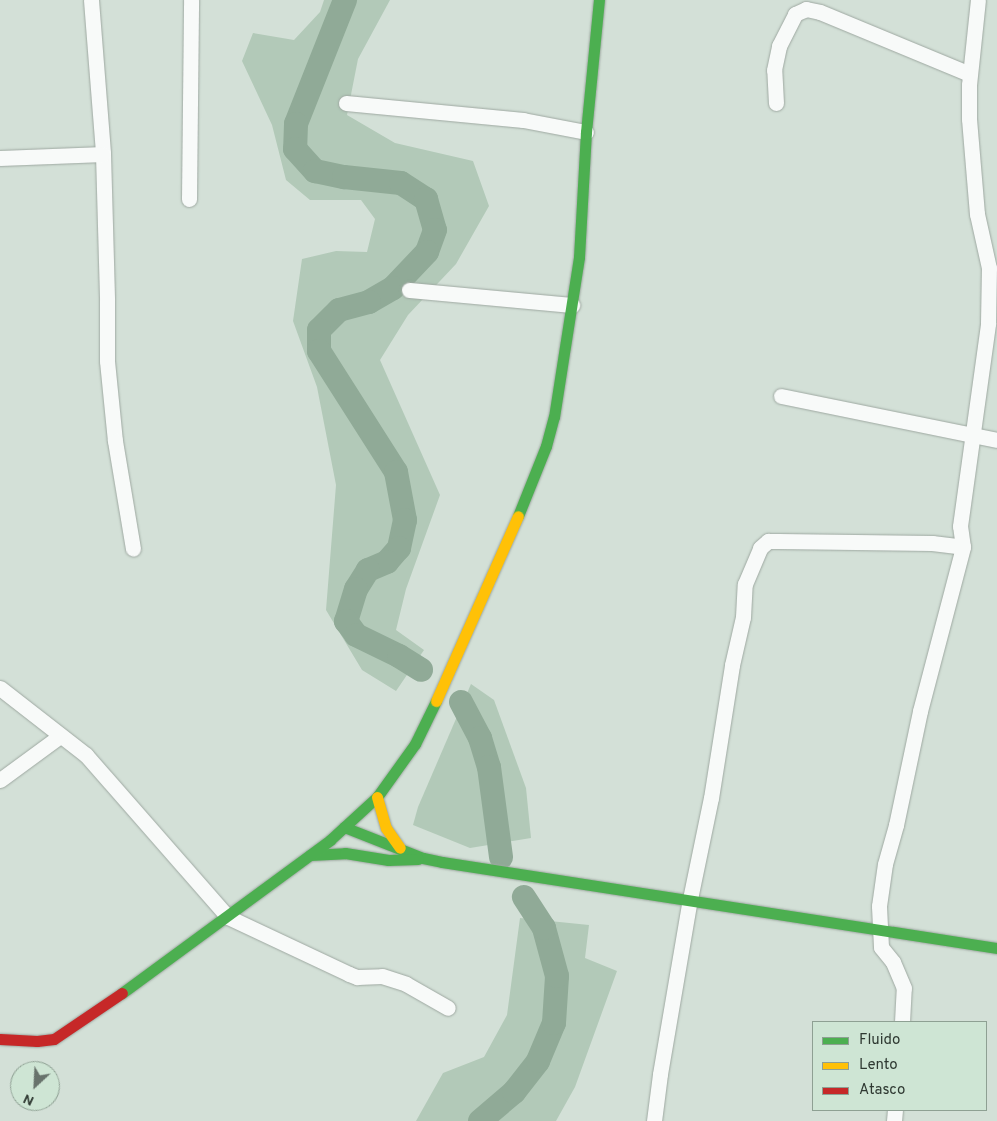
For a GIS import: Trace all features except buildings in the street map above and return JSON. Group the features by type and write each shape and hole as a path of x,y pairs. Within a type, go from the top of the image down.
{"street":[{"path":"91,0 103,154 108,300 107,362 115,441 133,548"},
{"path":"189,199 192,0"},
{"path":"0,1039 37,1042 54,1039 228,917 330,840 377,797 415,744 431,713 529,491 546,446 554,417 579,257 586,132 600,0"},
{"path":"902,1021 904,988 892,962 881,947 878,929 879,906 885,864 896,825 905,774 963,547 960,526 988,323 993,268 977,214 969,119 970,74 978,0"},
{"path":"776,103 774,70 779,46 795,14 806,9 820,12 970,74"},
{"path":"346,103 524,120 586,132"},
{"path":"0,158 103,154"},
{"path":"409,290 572,305"},
{"path":"781,396 997,440"},
{"path":"654,1121 660,1074 690,899 711,798 732,665 743,617 745,584 760,548 768,541 932,543 963,547"},
{"path":"0,688 86,755 228,917 349,974 357,977 382,976 406,984 448,1008"},
{"path":"0,780 60,736"},
{"path":"377,797 386,828 400,848"},
{"path":"344,827 423,858 997,948"},
{"path":"330,840 368,857"},
{"path":"310,855 345,853 408,860 423,858"}],"green space":[{"path":"324,0 390,0 358,59 347,115 395,143 473,161 489,206 456,264 408,315 380,360 440,495 406,589 396,630 424,650 396,691 362,670 326,610 336,485 317,387 293,321 302,259 336,251 367,252 375,219 361,200 310,200 286,180 272,125 242,61 253,33 294,40 320,12"},
{"path":"471,684 494,700 526,788 531,838 470,848 413,825 418,807"},
{"path":"520,918 589,925 585,958 617,971 575,1087 556,1121 416,1121 443,1073 484,1057 507,1015"}],"waterway":[{"path":"345,0 296,124 295,149 315,171 344,177 401,183 426,199 435,230 427,252 393,288 369,302 339,310 319,330 319,351 396,472 405,520 399,548 387,562 368,570 356,589 346,621 356,635 399,656 421,670"},
{"path":"461,702 480,738 489,767 501,857"},
{"path":"480,1121 514,1092 538,1061 554,1023 557,976 544,928 524,897"}],"traffic: fast":[{"path":"518,516 546,446 554,417 579,257 586,132 599,0"},
{"path":"122,993 330,840 377,797 415,744 436,701"},
{"path":"344,827 423,858 442,862 997,948"},
{"path":"310,855 345,853 388,860 418,859"}],"traffic: slow":[{"path":"436,701 518,516"},
{"path":"377,797 386,828 400,848"}],"traffic: jam":[{"path":"0,1039 37,1041 54,1039 122,993"}]}
